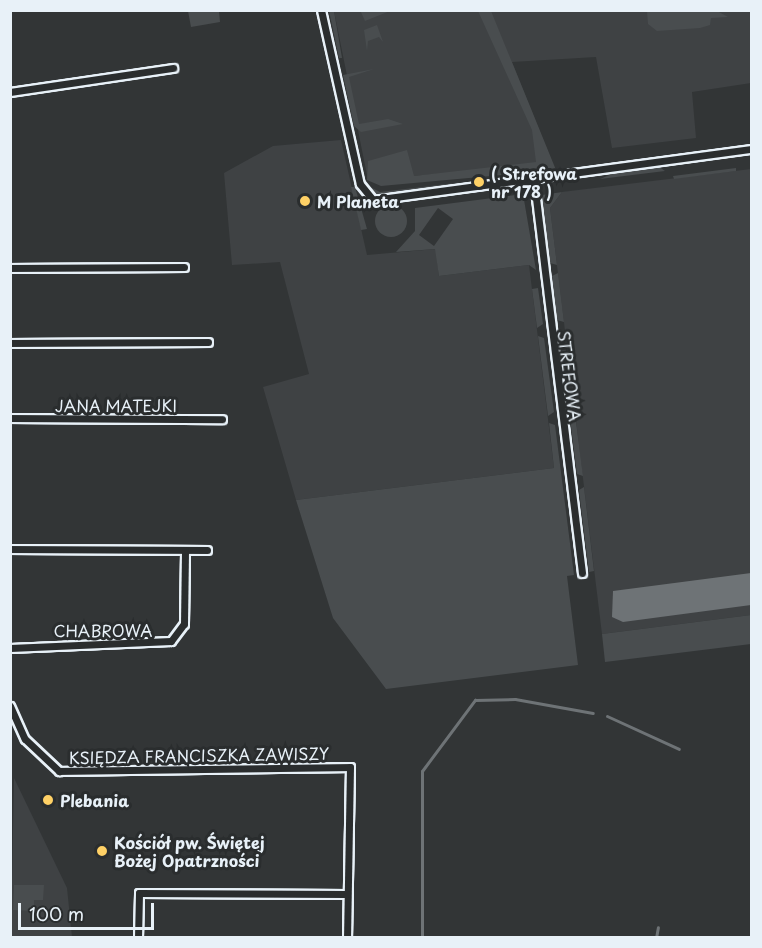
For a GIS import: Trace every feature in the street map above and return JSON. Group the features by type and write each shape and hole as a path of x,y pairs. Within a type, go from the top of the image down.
{"street":[{"path":"321,10 366,195 385,200 534,182 752,149"},
{"path":"10,92 173,68"},
{"name":"STREFOWA","path":"534,182 582,573"},
{"path":"10,268 184,267"},
{"path":"10,343 208,342"},
{"name":"JANA MATEJKI","path":"10,418 222,419"},
{"path":"10,549 207,550"},
{"name":"CHABROWA","path":"10,648 171,641 184,624 185,550"},
{"name":"KSIĘDZA FRANCISZKA ZAWISZY","path":"10,706 25,739 59,771 350,767 347,894"},
{"path":"138,938 139,893 347,894 347,938"}],"shaded area":[{"path":"360,10 390,10 390,11 365,21"},
{"path":"188,11 219,11 220,22 191,27"},
{"path":"329,11 334,11 342,58 339,58"},
{"path":"334,11 751,11 751,83 692,92 696,138 612,148 596,57 512,62 553,164 368,180"},
{"path":"478,11 491,11 556,170 381,186 367,180 368,161 407,150 414,176 536,162 532,130"},
{"path":"647,11 717,11 728,17 711,18 710,25 700,28 657,31 648,24"},
{"path":"377,25 383,42 379,37 368,41 367,51 364,30"},
{"path":"374,69 349,77 359,124 388,119 403,124 361,132 354,126 343,75"},
{"path":"341,140 367,255 436,249 439,276 529,265 554,468 296,500 263,387 309,374 280,262 232,265 224,173 273,146"},
{"path":"658,166 665,171 600,179 612,174"},
{"path":"736,168 736,171 674,179 673,176"},
{"path":"751,169 751,615 602,634 550,208 562,192"},
{"path":"464,182 383,195 373,193 366,185 380,192"},
{"path":"351,187 355,187 367,229 361,230"},
{"path":"562,192 550,208 557,265 550,263 542,195"},
{"path":"523,194 536,270 529,265 439,276 435,249 396,252 415,231 415,208","holes":["438,208 453,219 434,246 419,235"]},
{"path":"391,205 402,210 407,221 402,232 391,237 380,232 375,221 380,210"},
{"path":"558,273 564,322 557,320 552,276"},
{"path":"538,288 543,324 537,328 532,289"},
{"path":"565,332 571,381 565,379 559,336"},
{"path":"538,336 544,338 554,412 548,416"},
{"path":"572,391 583,476 577,474 567,394"},
{"path":"549,423 555,425 574,575 567,576 578,665 386,689 333,618 296,500 554,468"},
{"path":"584,487 594,571 589,572 579,490"},
{"path":"751,573 751,605 623,622 612,617 613,591"},
{"path":"751,615 751,644 605,662 602,634"},
{"path":"14,778 67,888 72,937 11,937"},
{"path":"14,885 44,885 43,900 34,900 34,911 13,910"}],"waterway":[{"path":"422,938 422,771 475,700 515,699 593,713"},
{"path":"607,716 679,749"},
{"path":"656,938 658,927"}],"place":[{"name":"( Strefowa nr 178 )","path":"479,182"},
{"name":"M Planeta","path":"305,201"},
{"name":"Plebania","path":"48,800"},
{"name":"Kościół pw. Świętej Bożej Opatrzności","path":"102,851"}]}
